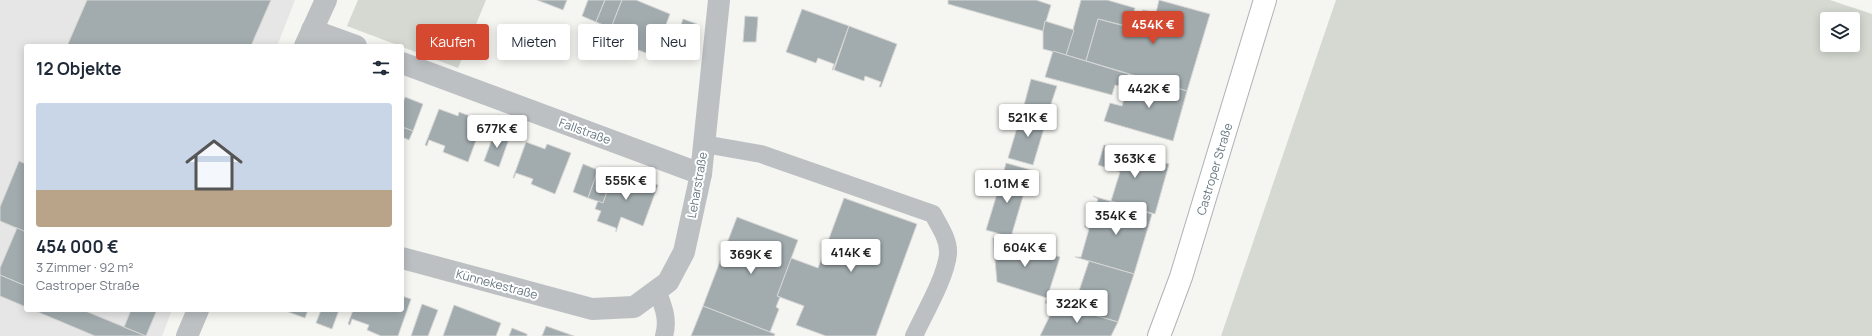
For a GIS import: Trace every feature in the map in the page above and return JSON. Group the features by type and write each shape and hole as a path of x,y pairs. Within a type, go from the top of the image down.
{"main road":[{"name":"Castroper Straße","path":"1160,336 1181,277 1265,0"}],"street":[{"path":"326,0 309,38 344,44"},
{"name":"Leharstraße","path":"592,309 634,307 668,282 684,252 701,174 719,0"},
{"name":"Fallstraße","path":"404,64 701,174"},
{"name":"Künnekestraße","path":"404,259 592,309"},
{"path":"187,336 197,312"}],"lane":[{"path":"704,144 761,154 933,214 944,235 948,253 944,272 914,336"},
{"path":"657,290 666,315 666,328 664,336"}],"shaded area":[{"path":"0,0 295,0 278,44 24,44 24,312 171,312 162,336 0,336"},
{"path":"358,0 486,0 476,24 416,24 416,52 404,48 404,44 395,44 347,26"},
{"path":"1336,0 1830,0 1872,14 1872,336 1221,336"},
{"path":"437,60 461,60 458,68"}],"building":[{"path":"87,0 271,0 252,44 68,44"},
{"path":"537,0 567,0 563,10"},
{"path":"588,0 605,0 596,22 582,16"},
{"path":"605,0 622,0 613,24 601,24 596,22"},
{"path":"622,0 636,0 670,14 666,24 646,24 646,53 638,50 638,24 613,24"},
{"path":"948,0 1036,0 1051,5 1043,31 948,4"},
{"path":"1081,0 1107,0 1135,8 1130,27 1098,19 1086,61 1066,55"},
{"path":"1159,0 1210,14 1187,91 1086,61 1098,19 1136,29 1143,10 1156,13"},
{"path":"802,9 849,26 833,70 834,64 818,58 816,63 786,52"},
{"path":"745,16 758,17 756,42 743,42"},
{"path":"683,19 697,24 681,24"},
{"path":"1045,21 1074,30 1066,55 1043,49 1043,31"},
{"path":"849,26 897,44 881,87 879,87 881,82 865,76 864,81 834,70"},
{"path":"1053,51 1128,74 1124,87 1115,85 1112,95 1045,77"},
{"path":"1137,76 1187,91 1173,141 1104,121 1110,103 1122,106 1128,86 1134,87"},
{"path":"1031,79 1057,86 1047,116 1023,109"},
{"path":"405,97 423,104 413,131 404,128"},
{"path":"439,109 458,116 459,112 483,121 468,162 443,152 445,146 429,140 427,146 425,145"},
{"path":"1022,111 1047,118 1033,165 1008,158"},
{"path":"404,128 413,131 409,140 404,138"},
{"path":"495,131 510,136 499,167 484,161"},
{"path":"526,142 545,149 547,144 571,153 555,194 531,184 533,179 516,173 513,178"},
{"path":"1104,145 1169,164 1155,214 1111,201 1120,172 1098,165"},
{"path":"19,161 24,163 24,231 0,221 0,207"},
{"path":"1006,163 1031,170 1028,179 1004,171"},
{"path":"583,164 598,170 588,198 573,192"},
{"path":"598,170 613,175 603,203 588,198"},
{"path":"1004,171 1028,179 1011,237 986,230"},
{"path":"613,175 633,181 634,177 658,185 643,226 621,217 616,232 616,228 597,221 601,211 595,209 598,201 603,203"},
{"path":"1093,196 1152,214 1134,274 1075,257 1081,257 1089,229 1084,226 1090,227 1098,199"},
{"path":"844,198 917,224 876,336 826,336 796,325 804,306 777,296 791,258 818,268"},
{"path":"737,217 798,240 777,296 780,297 776,307 779,309 770,332 703,306"},
{"path":"17,228 24,231 24,285 0,275 0,268"},
{"path":"993,238 1060,257 1047,298 997,282"},
{"path":"1089,261 1134,274 1118,322 1073,309"},
{"path":"0,275 24,285 24,306 0,296"},
{"path":"1048,295 1075,303 1073,309 1045,303"},
{"path":"404,297 411,299 398,336 381,336 367,330 369,325 352,319 350,325 348,324 352,312 404,312"},
{"path":"422,304 438,310 428,336 411,336"},
{"path":"454,305 501,323 496,336 443,336"},
{"path":"1055,305 1118,322 1111,336 1040,336"},
{"path":"703,306 775,334 774,336 691,336"},
{"path":"38,312 88,312 146,336 95,336"},
{"path":"130,312 156,312 146,336 124,327"},
{"path":"288,312 307,312 305,318"},
{"path":"320,312 338,312 332,329 316,323"},
{"path":"546,326 574,336 542,336"},
{"path":"512,328 527,334 527,336 509,336"}]}
